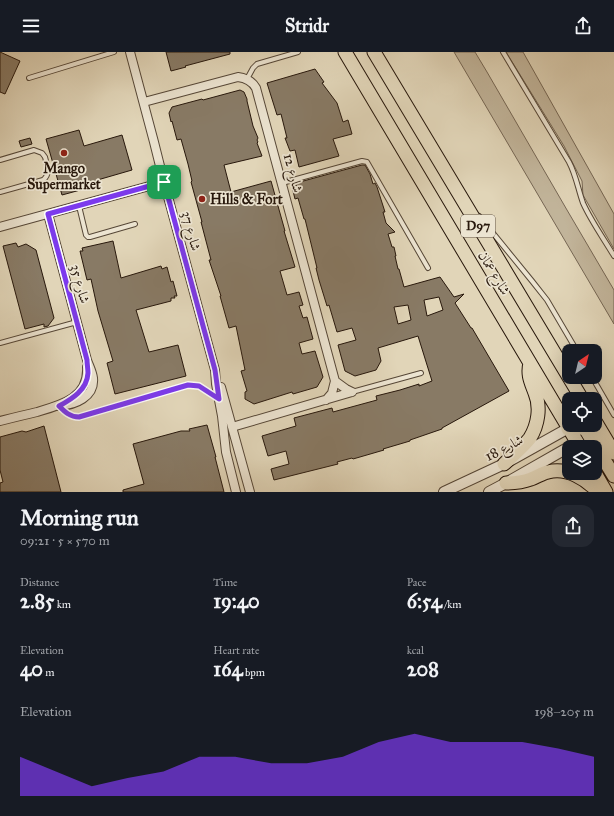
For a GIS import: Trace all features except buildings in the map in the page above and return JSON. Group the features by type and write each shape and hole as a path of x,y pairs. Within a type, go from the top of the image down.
{"main road":[{"name":"شارع عمان","path":"345,52 530,364 562,413"},
{"name":"شارع عمان","path":"374,52 578,392"},
{"path":"504,464 530,437 537,419 537,398 528,372 530,364"},
{"path":"597,432 614,476"},
{"path":"598,432 614,452"},
{"path":"506,483 521,482 548,472 561,471 579,477 598,492"},
{"path":"599,480 606,492"}],"street":[{"name":"شارع 37","path":"130,52 215,370 222,389 250,492"},
{"path":"144,102 230,78 238,77 248,79"},
{"name":"شارع 12","path":"248,79 258,92 335,381"},
{"path":"0,227 164,182"},
{"name":"شارع 35","path":"0,421 59,406 75,396 84,387 88,374 87,360 48,214"},
{"name":"شارع 37","path":"215,370 226,452 236,492"},
{"path":"326,400 332,393 335,381 346,390 352,392"},
{"path":"232,427 352,392"},
{"name":"شارع 18","path":"444,492 504,464 562,432"},
{"path":"581,440 590,432"},
{"path":"489,492 562,453"}],"lane":[{"path":"29,78 114,52"},
{"path":"248,79 252,68 257,64 298,52"},
{"path":"503,52 569,162 575,175 579,192 586,210 614,256"},
{"path":"0,160 34,150 38,151 45,156 48,172 47,177 43,180 0,192"},
{"path":"282,183 362,161 367,162 428,268"},
{"path":"453,184 473,208"},
{"path":"79,206 88,237 135,224"},
{"path":"478,214 547,300 573,344"},
{"path":"0,343 77,322"},
{"path":"352,392 421,373"},
{"path":"596,384 614,415"},
{"path":"59,406 68,414 79,417 188,385 203,388 219,399"}],"shaded area":[{"path":"454,52 475,52 487,72 614,290 614,324"},
{"path":"506,52 523,52 614,214 614,249 583,195 582,181 564,146"}],"place":[{"name":"Mango Supermarket","path":"64,153"},
{"name":"Hills & Fort","path":"202,199"}],"route":[{"path":"164,182 215,370 219,399 199,386 188,385 79,417 72,416 59,406 75,396 84,387 88,374 87,360 48,214 164,182"}]}
